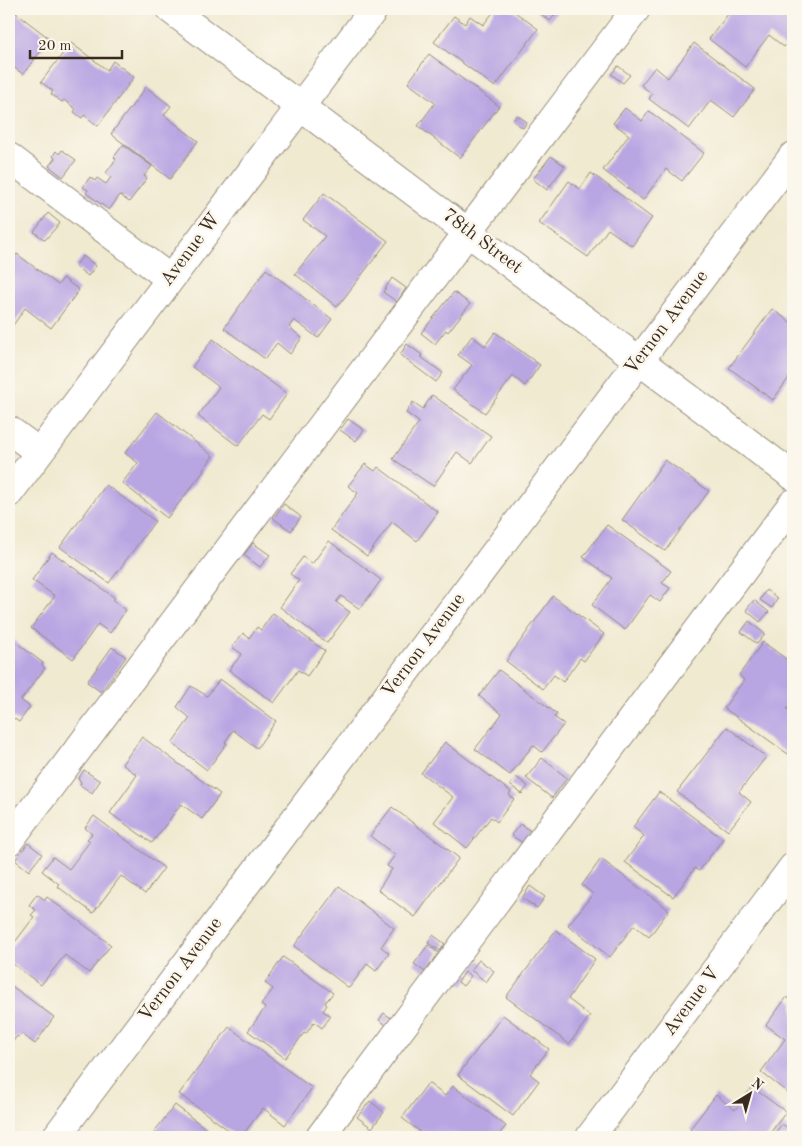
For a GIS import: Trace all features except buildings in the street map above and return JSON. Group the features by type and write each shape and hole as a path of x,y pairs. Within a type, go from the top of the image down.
{"street":[{"name":"78th Street","path":"170,9 793,476"},
{"name":"Avenue W","path":"9,493 374,9"},
{"path":"9,841 636,9"},
{"name":"Vernon Avenue","path":"56,1137 793,156"},
{"path":"9,157 170,278"},
{"path":"9,430 39,452"},
{"path":"320,1137 793,503"},
{"name":"Avenue V","path":"590,1137 793,867"}]}
